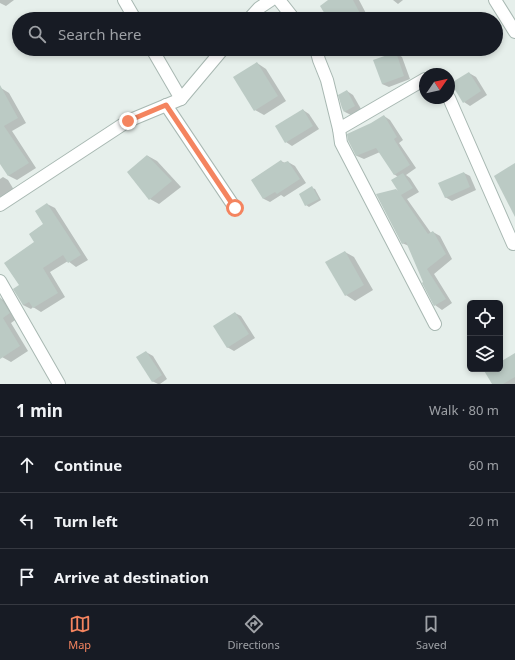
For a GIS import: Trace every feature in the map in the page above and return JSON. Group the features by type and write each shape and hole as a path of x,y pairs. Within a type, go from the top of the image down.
{"street":[{"path":"124,0 131,12"},
{"path":"255,12 271,0"},
{"path":"279,0 288,12"},
{"path":"495,0 502,12"},
{"path":"503,13 515,32"},
{"path":"156,56 181,99"},
{"path":"0,205 128,121 181,99 217,56"},
{"path":"318,56 327,80 341,143 435,324"},
{"path":"339,129 419,82"},
{"path":"452,104 514,245"},
{"path":"166,105 235,208"},
{"path":"0,281 59,384"}],"building":[{"path":"328,0 353,0 359,12 324,12 320,6"},
{"path":"384,56 397,56 404,76 382,84 373,60"},
{"path":"257,62 278,96 254,111 233,77"},
{"path":"469,72 481,91 463,103 455,90 455,81"},
{"path":"0,85 18,118 4,126 29,163 8,176 0,164"},
{"path":"347,90 355,106 344,112 338,95"},
{"path":"303,109 313,126 285,143 275,126"},
{"path":"384,115 397,137 394,139 410,165 394,175 376,148 356,156 348,140 347,134"},
{"path":"147,155 172,181 149,200 127,172"},
{"path":"281,160 283,163 288,161 300,179 277,194 275,192 263,199 251,180"},
{"path":"515,163 515,217 494,176"},
{"path":"464,172 470,187 445,198 438,183"},
{"path":"403,173 413,188 401,195 428,234 433,231 446,254 427,269 446,299 434,306 422,283 423,282 406,242 402,244 376,194 396,189 398,191 391,180"},
{"path":"312,186 319,199 305,206 299,194"},
{"path":"47,203 81,255 68,263 63,255 43,268 58,293 33,308 29,302 23,305 13,289 19,285 4,263 34,242 29,234 43,224 35,211"},
{"path":"345,251 364,285 345,296 325,262"},
{"path":"0,297 10,313 3,318 20,346 0,359"},
{"path":"235,312 249,334 227,348 213,326"},
{"path":"146,351 162,375 152,382 136,357"},
{"path":"515,353 515,377 503,384 492,384 485,372 503,372 503,360"}],"route":[{"path":"128,121 166,105 235,208"}]}
